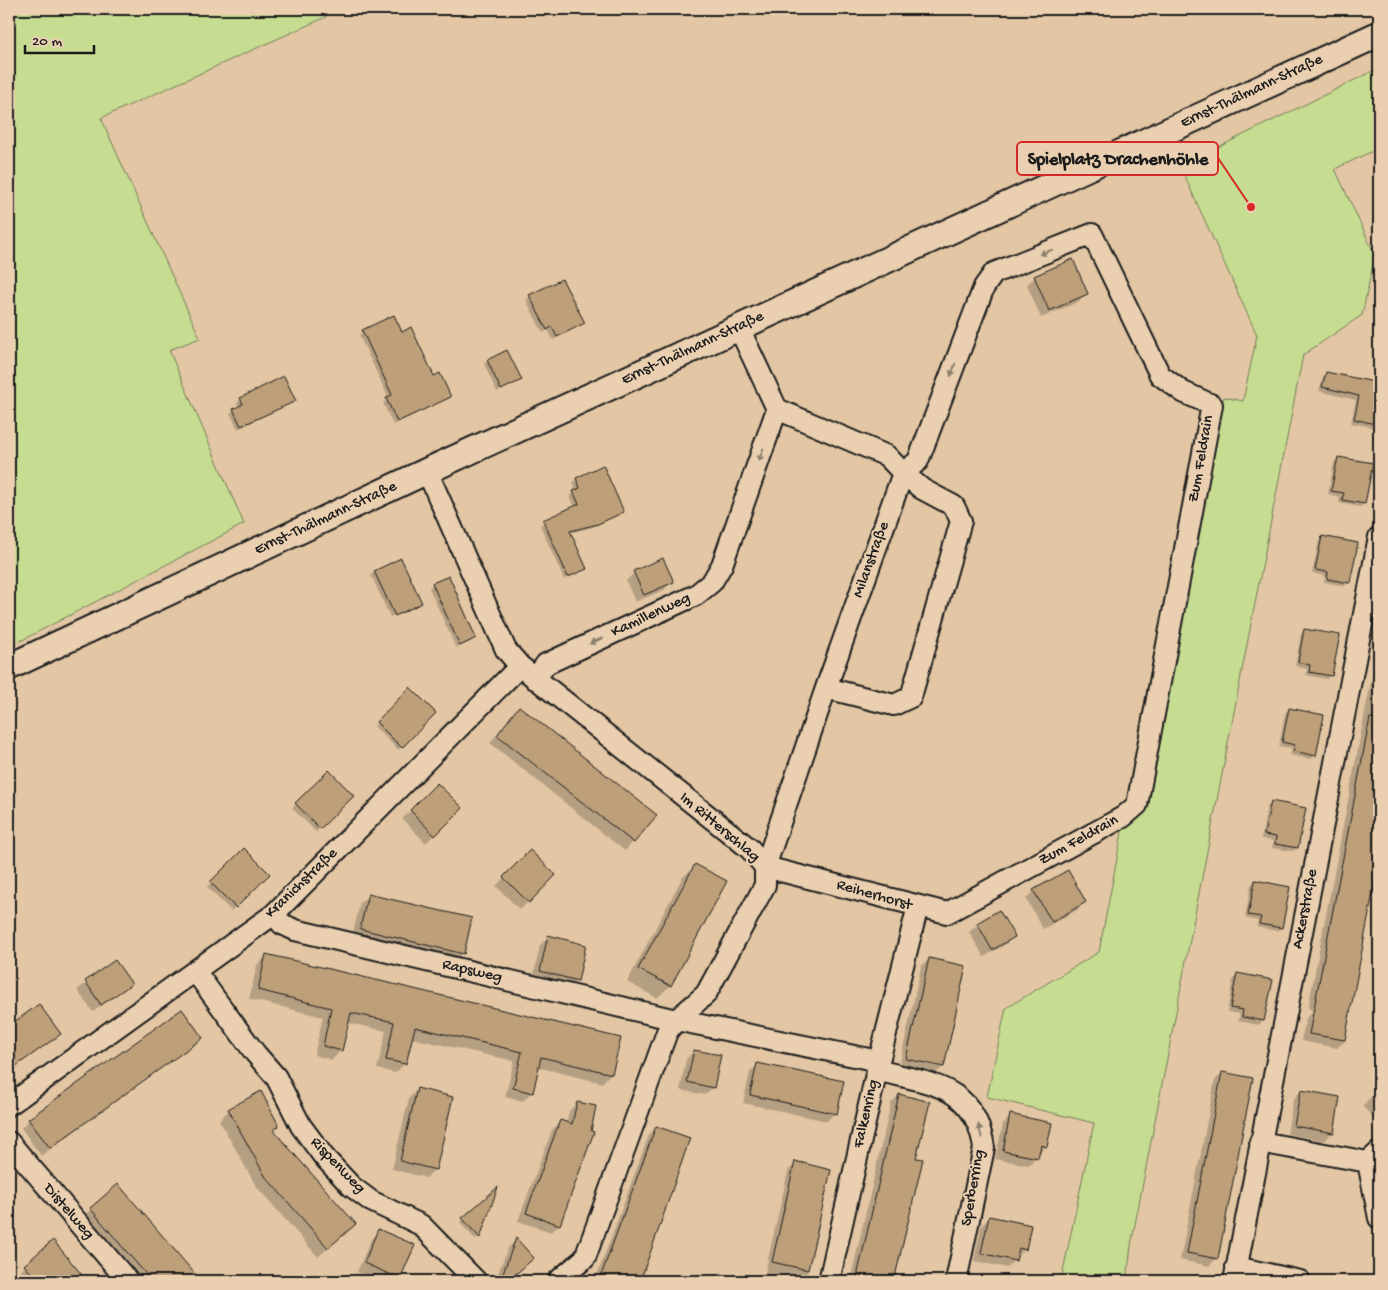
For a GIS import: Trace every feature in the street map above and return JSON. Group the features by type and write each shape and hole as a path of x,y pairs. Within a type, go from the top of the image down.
{"street":[{"name":"Ernst-Thälmann-Straße","path":"9,667 427,472 1379,34"},
{"name":"Zum Feldrain","path":"903,473 918,461 987,280 994,272 1092,234 1160,375 1183,392 1212,404 1137,805 1123,817 948,913 918,906"},
{"path":"739,328 776,409 887,456 922,489 954,506 961,520 911,697 894,705 826,688"},
{"name":"Kamillenweg","path":"535,680 546,664 696,596 712,582 722,565 776,409"},
{"name":"Im Ritterschlag","path":"427,472 506,650 535,680 750,849 765,867 765,885 706,994 676,1020 667,1032 585,1258 558,1281"},
{"name":"Milanstraße","path":"765,867 826,688 903,473"},
{"name":"Ackerstraße","path":"1235,1274 1379,537"},
{"name":"Kranichstraße","path":"9,1105 274,914 520,666"},
{"name":"Reiherhorst","path":"765,867 918,906 878,1066"},
{"name":"Rapsweg","path":"274,914 282,924 295,930 676,1020"},
{"name":"Rispenweg","path":"195,971 255,1053 276,1077 301,1126 324,1157 351,1186 371,1201 420,1225 476,1281"},
{"name":"Falkenring","path":"676,1020 878,1066 829,1281"},
{"name":"Sperberring","path":"878,1066 947,1089 968,1107 980,1126 984,1148 956,1281"},
{"name":"Distelweg","path":"9,1142 128,1281"},
{"path":"1260,1142 1374,1157 1379,1218"},
{"path":"1235,1274 1300,1281"}],"green space":[{"path":"9,9 323,9 326,17 101,118 200,338 169,350 244,524 9,647"},
{"path":"1379,68 1379,148 1335,169 1375,255 1362,315 1303,355 1131,1245 1127,1281 1061,1281 1094,1123 987,1097 1006,1008 1099,952 1123,827 1145,810 1224,397 1243,401 1257,335 1180,166"}],"building":[{"path":"1073,259 1088,294 1049,311 1034,276"},
{"path":"562,279 585,323 557,337 552,327 547,330 529,295"},
{"path":"394,315 402,332 411,327 434,376 440,373 451,397 397,422 386,398 392,395 362,330"},
{"path":"507,350 522,380 501,390 487,360"},
{"path":"1326,372 1379,383 1379,425 1354,419 1359,396 1322,387"},
{"path":"284,376 296,401 241,426 233,409 243,404 240,398"},
{"path":"1338,457 1373,463 1365,504 1342,500 1344,493 1331,491"},
{"path":"603,465 624,512 598,524 570,531 587,569 568,577 543,520 579,504 573,491 580,488 576,478"},
{"path":"1322,536 1358,543 1350,583 1327,579 1328,572 1315,570"},
{"path":"401,558 422,603 395,616 374,571"},
{"path":"663,558 674,582 644,595 633,571"},
{"path":"449,576 476,638 460,646 432,583"},
{"path":"1304,629 1340,635 1332,676 1309,672 1310,665 1298,662"},
{"path":"410,687 436,713 402,748 376,722"},
{"path":"519,706 657,815 634,843 497,735"},
{"path":"1289,708 1324,715 1316,756 1293,751 1295,745 1282,742"},
{"path":"1370,718 1379,719 1379,861 1345,1040 1309,1034"},
{"path":"329,770 354,796 320,829 295,803"},
{"path":"437,783 463,808 435,836 410,810"},
{"path":"1271,801 1306,808 1298,848 1275,844 1276,837 1264,835"},
{"path":"244,848 270,874 236,908 210,882"},
{"path":"530,850 556,875 529,903 503,877"},
{"path":"695,864 727,881 671,986 638,969"},
{"path":"1068,870 1086,902 1052,922 1033,890"},
{"path":"1255,880 1290,887 1282,928 1259,924 1261,917 1248,915"},
{"path":"368,894 472,918 464,954 360,929"},
{"path":"999,910 1015,937 992,950 977,923"},
{"path":"548,935 586,945 578,981 540,971"},
{"path":"266,954 621,1038 612,1074 541,1057 533,1093 513,1088 522,1052 415,1027 406,1064 386,1060 394,1022 351,1013 342,1051 323,1046 331,1008 258,990"},
{"path":"929,958 966,966 944,1067 906,1059"},
{"path":"115,960 132,984 101,1005 85,981"},
{"path":"1237,973 1273,980 1264,1021 1242,1017 1243,1010 1230,1008"},
{"path":"39,1004 61,1034 9,1071 9,1026"},
{"path":"182,1009 203,1038 50,1148 28,1119"},
{"path":"694,1050 721,1055 714,1088 687,1082"},
{"path":"757,1063 844,1081 837,1114 750,1095"},
{"path":"1222,1072 1253,1078 1218,1259 1187,1253"},
{"path":"417,1088 453,1097 436,1170 400,1161"},
{"path":"1301,1090 1340,1097 1334,1133 1294,1126"},
{"path":"261,1091 279,1126 273,1130 356,1224 328,1248 265,1176 228,1109"},
{"path":"899,1094 930,1102 916,1158 923,1159 894,1281 856,1281"},
{"path":"577,1102 596,1106 591,1131 594,1132 560,1225 526,1213 560,1120 572,1124"},
{"path":"1010,1114 1052,1123 1047,1147 1041,1145 1038,1158 1003,1151"},
{"path":"656,1126 690,1138 640,1281 599,1281"},
{"path":"795,1161 831,1170 808,1270 772,1262"},
{"path":"118,1184 201,1281 152,1281 125,1250 90,1208"},
{"path":"498,1187 485,1224 480,1238 462,1218"},
{"path":"989,1216 1031,1225 1026,1250 1019,1248 1016,1261 981,1253"},
{"path":"378,1229 415,1245 400,1279 364,1263"},
{"path":"516,1238 534,1258 508,1281 500,1281"},
{"path":"53,1240 87,1281 38,1281 24,1265"}],"place":[{"name":"Spielplatz Drachenhöhle","path":"1251,207"}]}
